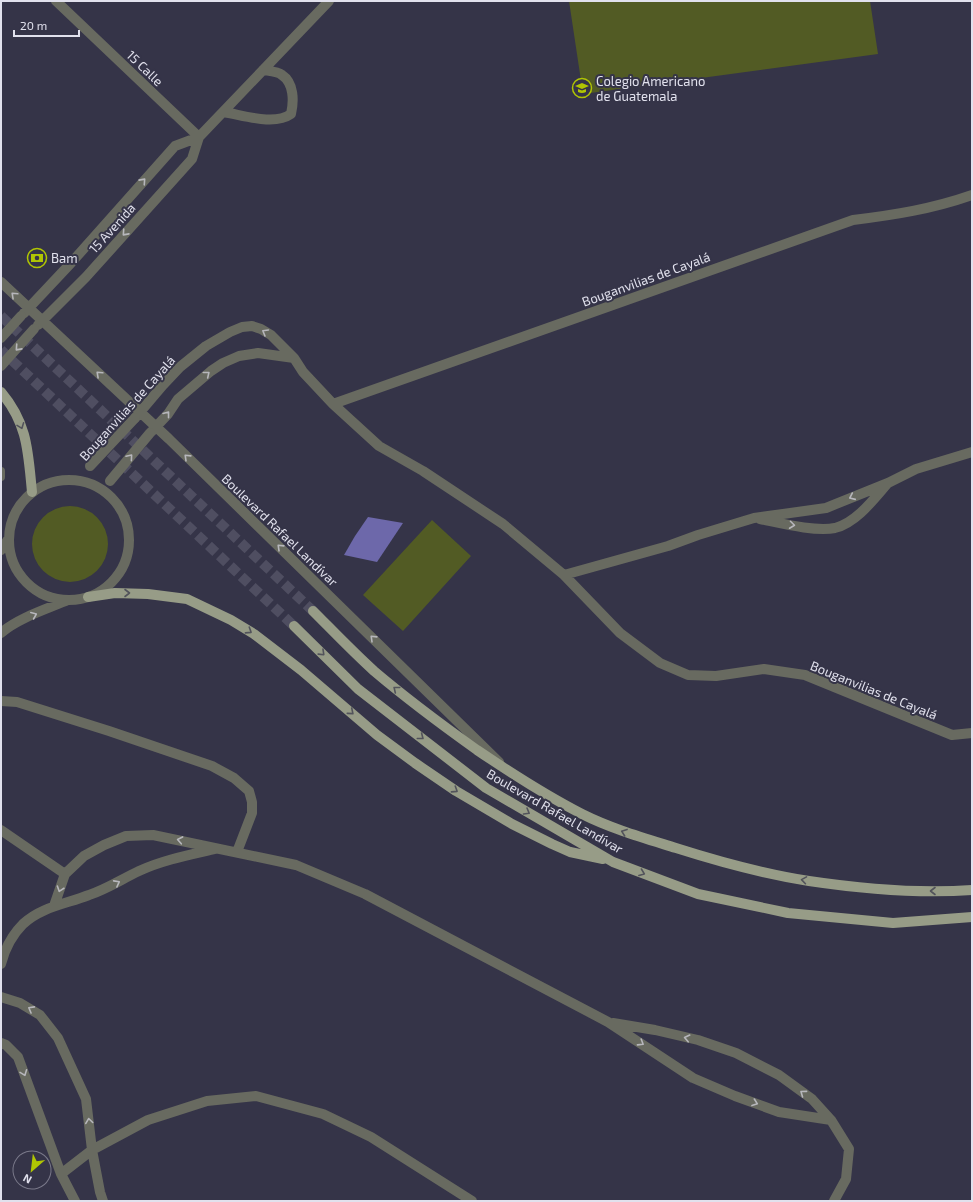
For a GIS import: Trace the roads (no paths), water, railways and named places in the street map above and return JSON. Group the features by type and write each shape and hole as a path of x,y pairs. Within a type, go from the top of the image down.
{"main road":[{"path":"1,392 10,403 24,432 27,445 32,492"},
{"path":"88,597 115,593 148,594 187,599 231,620 254,634 301,670 377,735 456,791 512,824 570,852 613,862"},
{"name":"Boulevard Rafael Landívar","path":"313,611 373,670 426,713 511,773 583,814 623,832 748,869 790,878 890,891 972,890"},
{"name":"Boulevard Rafael Landívar","path":"294,626 358,688 486,788 613,862 698,894 788,913 893,923 972,917"}],"street":[{"name":"15 Calle","path":"56,1 199,137"},
{"name":"15 Avenida","path":"1,338 71,263 175,146 199,137 329,1"},
{"path":"223,112 278,120 291,114 294,104 293,94 288,82 281,74 263,70"},
{"name":"15 Avenida","path":"1,366 34,329 86,277 192,159 199,137"},
{"name":"Bouganvilias de Cayalá","path":"333,404 853,220 909,212 945,204 972,195"},
{"name":"Boulevard Rafael Landívar","path":"1,282 24,312 42,321 137,416 511,773"},
{"name":"Bouganvilias de Cayalá","path":"82,480 90,466 180,367 201,350 230,332 242,327 252,326 271,335 294,358 304,372 333,404 379,446 423,471 503,524 564,574 620,633 660,663 688,675 716,676 764,669 805,675 952,735 972,733"},
{"path":"105,491 110,481 178,399 211,371 223,363 239,356 258,353 294,358"},
{"path":"564,574 668,546 754,518 826,508 888,483 916,469 972,452"},
{"path":"1,633 6,628 68,600 88,597 104,589 117,577 126,561 130,544 128,526 122,510 105,491 94,484 82,480 64,479 47,483 32,492 20,505 12,520 9,538 11,556 20,574 33,587 49,596 68,600"},
{"path":"754,518 790,526 836,528 860,514 888,483"},
{"path":"1,550 9,538"},
{"path":"1,701 17,702 109,731 212,766 234,778 249,791 252,802 252,813 237,852"},
{"path":"1,830 65,874"},
{"path":"54,906 65,874 84,856 104,845 126,836 153,835 296,865 365,894 608,1022 693,1078 735,1096 779,1112 831,1120"},
{"path":"1,964 9,939 23,924 36,914 54,906 89,896 162,862 219,848"},
{"path":"1,997 20,1003 40,1015 58,1038 86,1099 92,1150 103,1201"},
{"path":"608,1022 691,1038 736,1053 779,1075 812,1099 831,1120 850,1148 846,1179 834,1201"},
{"path":"1,1043 6,1045 18,1057 62,1174 75,1201"},
{"path":"62,1174 92,1150 148,1120 207,1101 256,1096 323,1114 371,1137 472,1201"}],"lane":[{"path":"1,471 1,477"}],"tunnel":[{"path":"1,316 313,611"},
{"path":"1,350 294,626"}],"place":[{"name":"Colegio Americano de Guatemala","path":"582,88"},
{"name":"Bam","path":"37,258"}]}
